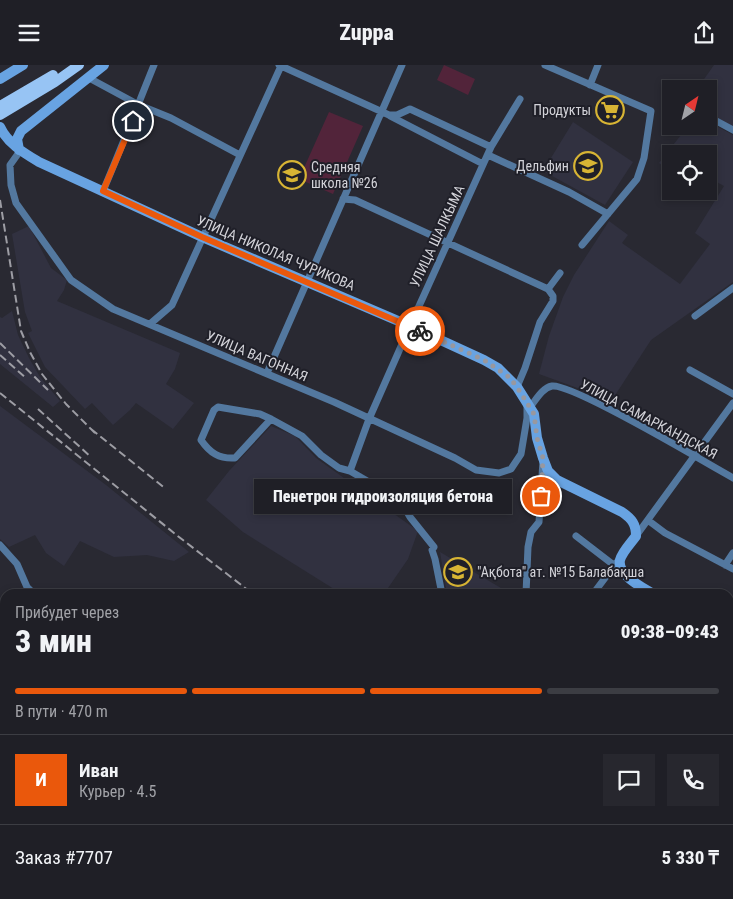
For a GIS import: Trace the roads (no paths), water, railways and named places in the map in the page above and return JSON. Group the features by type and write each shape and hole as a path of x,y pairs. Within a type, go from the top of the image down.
{"main road":[{"path":"0,115 14,102 67,65"},
{"path":"0,106 14,102 79,65"}],"street":[{"path":"0,79 23,65"},
{"path":"1,132 14,133 21,131 89,79 104,65"},
{"path":"103,191 154,65"},
{"path":"150,324 172,305 280,65 389,115 484,164"},
{"path":"267,373 402,65"},
{"path":"545,65 652,111 644,159 637,179 582,245"},
{"path":"590,85 598,65"},
{"path":"89,79 240,155"},
{"name":"УЛИЦА ШАЛКЫМА","path":"350,471 369,419 491,147 520,99"},
{"path":"389,115 397,115 410,109 491,147"},
{"path":"718,122 733,130"},
{"path":"20,151 17,139 21,131"},
{"name":"УЛИЦА НИКОЛАЯ ЧУРИКОВА","path":"1,132 20,151 39,162 202,237 410,326 484,360 509,377 528,404"},
{"name":"УЛИЦА ВАГОННАЯ","path":"20,151 10,165 11,185 16,203 71,280 113,309 267,373 456,458 476,469 499,473 511,469 520,455 528,404"},
{"path":"488,155 570,192 608,214"},
{"path":"343,199 355,201 548,289 553,297 553,301 540,322 517,387"},
{"path":"548,289 560,273"},
{"path":"695,316 733,287"},
{"path":"690,370 733,394"},
{"name":"УЛИЦА САМАРКАНДСКАЯ","path":"528,404 550,386 558,386 588,399 696,455 733,478"},
{"path":"597,589 649,521 733,403"},
{"path":"528,404 534,414 537,438 548,471 556,480 630,517 635,523 636,536"},
{"path":"271,419 235,458 226,459 217,456 202,440 214,410 218,407 260,414 271,419 302,436 339,468 350,471 374,485 392,492 399,498 410,517 434,547 432,550 441,589"},
{"path":"526,589 528,547 531,532 539,522 543,458"},
{"path":"649,521 665,533 733,569"},
{"path":"576,536 617,562 623,572 645,589"},
{"path":"0,545 17,564 29,589"},
{"path":"725,565 733,553"}],"railway":[{"path":"0,200 21,331 42,374 66,404 96,434"},
{"path":"0,343 48,390"},
{"path":"0,355 26,378"},
{"path":"0,393 247,589"},
{"path":"38,409 91,457"},
{"path":"91,429 166,489"}],"place":[{"name":"Продукты","path":"610,110"},
{"name":"Дельфин","path":"588,166"},
{"name":"Средняя школа №26","path":"292,175"},
{"name":"Пенетрон гидроизоляция бетона","path":"541,496"},
{"name":"\"Ақбота\" ат. №15 Балабақша","path":"458,572"}]}
